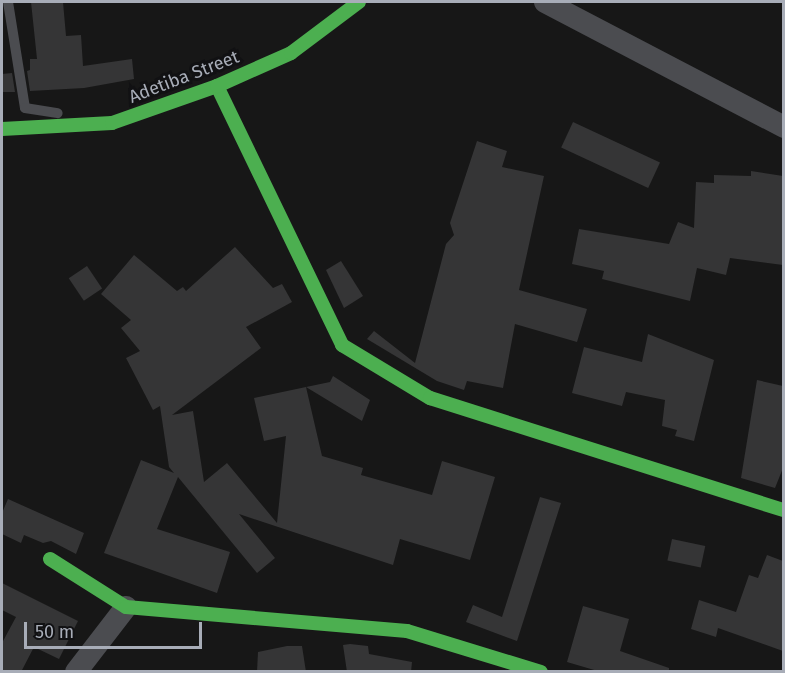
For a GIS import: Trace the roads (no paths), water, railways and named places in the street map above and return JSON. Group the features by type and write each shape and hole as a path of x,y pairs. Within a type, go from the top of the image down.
{"street":[{"name":"Adetiba Street","path":"2,129 112,123 217,86 291,53 359,2"},
{"path":"545,2 783,127"},
{"path":"217,86 342,345 430,398 783,510"},
{"path":"50,559 126,607 407,631 541,672"},
{"path":"76,672 126,607"}],"lane":[{"path":"8,2 25,108 112,123"}]}
